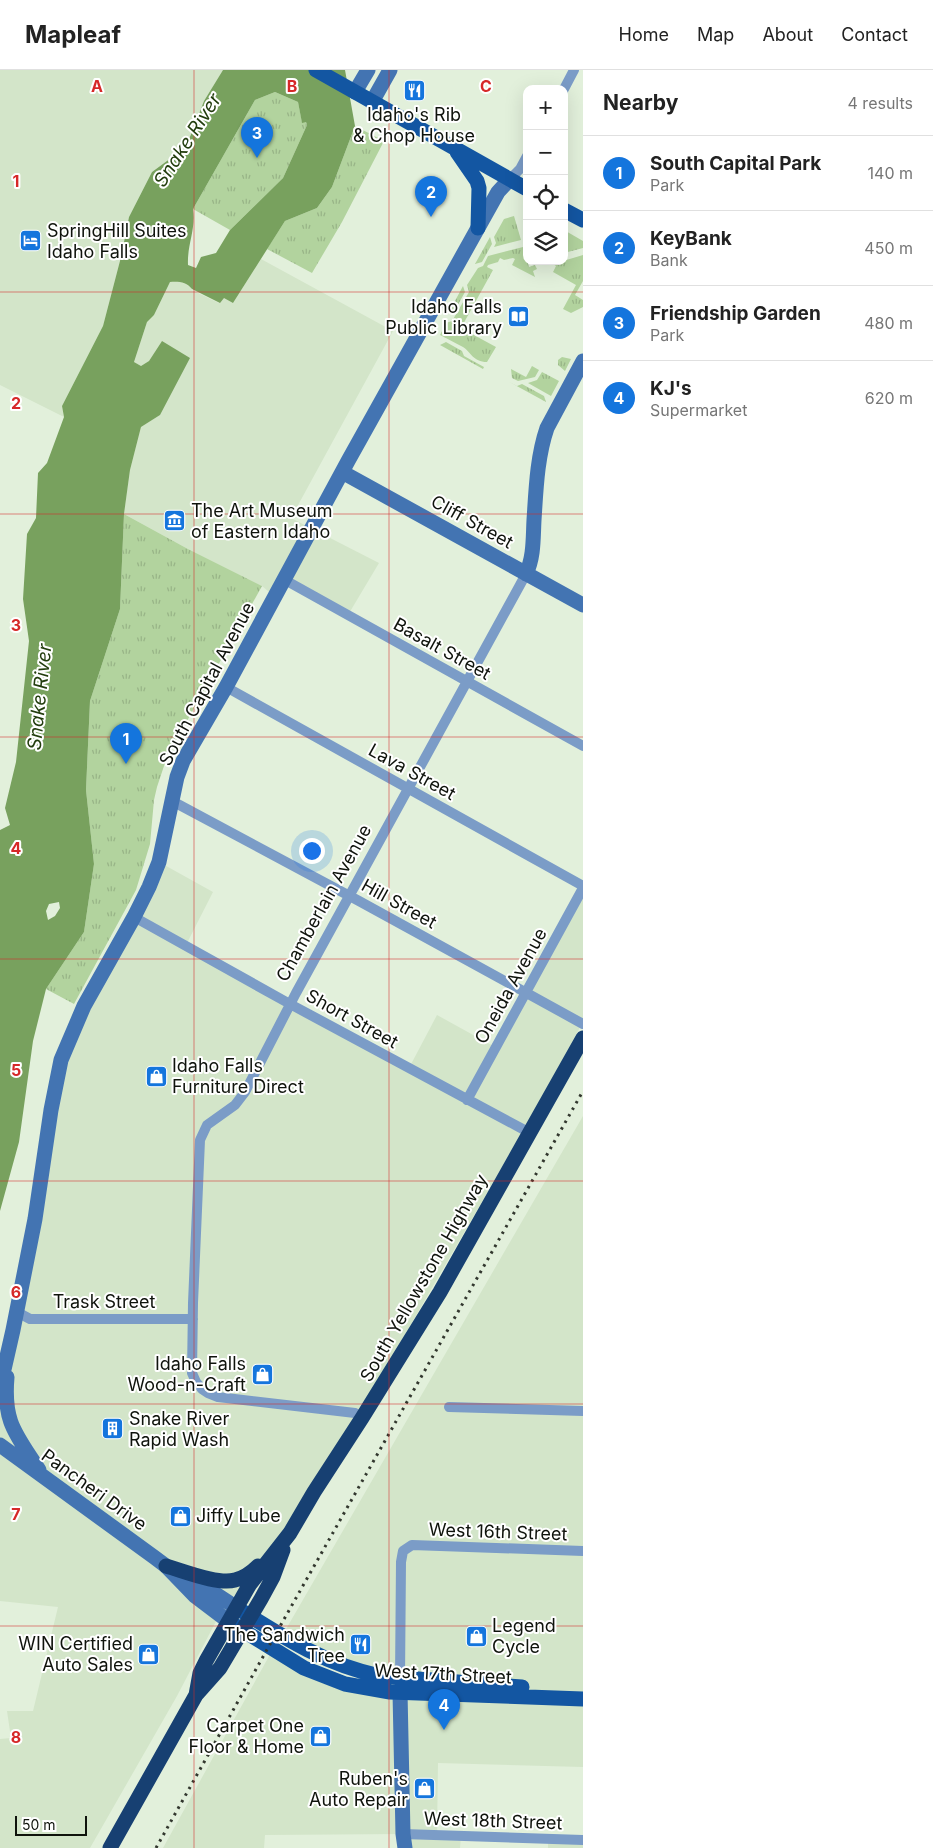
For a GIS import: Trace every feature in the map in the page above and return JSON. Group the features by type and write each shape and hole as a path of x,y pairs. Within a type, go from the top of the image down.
{"highway":[{"name":"South Yellowstone Highway","path":"196,1695 200,1674 228,1621 258,1572 290,1533 440,1292 583,1038"},
{"name":"South Yellowstone Highway","path":"110,1848 196,1695 220,1668 273,1577 290,1533"},
{"path":"166,1566 221,1580 234,1580 256,1568 274,1552 290,1533"}],"main road":[{"path":"316,70 523,188"},
{"path":"454,149 479,188 478,228"},
{"path":"568,212 583,220"},
{"name":"Pancheri Drive","path":"237,1608 250,1617"},
{"name":"West 17th Street","path":"250,1617 322,1658 358,1672 380,1676 400,1685 583,1699"},
{"path":"228,1621 304,1668 342,1683 357,1680 386,1684 394,1682 400,1685"},
{"name":"West 17th Street","path":"400,1685 480,1684 583,1689"}],"street":[{"path":"351,90 368,70"},
{"path":"372,102 390,70"},
{"path":"566,85 574,70"},
{"path":"509,180 523,163"},
{"name":"South Capital Avenue","path":"0,1387 35,1219 50,1110 61,1060 84,1006 134,917 159,862 177,777 183,761 226,687 342,472 498,192 509,180"},
{"name":"Chamberlain Avenue","path":"362,1418 355,1413 218,1397 202,1389 196,1382 192,1373 200,1140 207,1125 235,1105 245,1092 349,895 526,574 532,558 537,474 544,438 547,428 583,361"},
{"name":"Cliff Street","path":"342,472 583,605"},
{"name":"Basalt Street","path":"285,580 583,746"},
{"name":"Lava Street","path":"226,687 583,887"},
{"name":"Hill Street","path":"172,801 349,895 583,1024"},
{"name":"Oneida Avenue","path":"467,1100 583,887"},
{"name":"Short Street","path":"134,917 290,1004 530,1133"},
{"name":"Trask Street","path":"17,1312 30,1319 193,1319"},
{"path":"13,1330 5,1396 8,1418 44,1478"},
{"path":"449,1407 583,1411"},
{"name":"Pancheri Drive","path":"0,1445 166,1566 202,1585 237,1608"},
{"name":"West 16th Street","path":"400,1685 401,1562 403,1551 412,1545 583,1551"},
{"name":"Pancheri Drive","path":"166,1566 195,1596 228,1621"},
{"path":"400,1685 404,1841"},
{"name":"West 18th Street","path":"404,1841 583,1840"}],"shaded area":[{"path":"0,70 223,70 204,101 186,147 152,172 129,217 103,326 62,406 64,417 0,385"},
{"path":"261,259 393,331 291,518 379,563 348,615 285,580 275,597 262,586 124,514 130,470 141,427 160,415 162,341 149,361 141,366 134,362 147,322 154,315 170,282 178,281 190,285 192,290 219,303 224,297 233,303"},
{"path":"159,862 213,892 186,945 409,1068 437,1015 495,1047 583,889 583,1022 524,1129 290,1533 223,1608 177,1696 90,1848 0,1848 0,1739 11,1738 7,1711 33,1711 58,1607 0,1601 0,1372 61,1060"},
{"path":"583,1116 583,1767 438,1763 437,1835 461,1835 460,1848 405,1848 403,1834 265,1835 264,1848 163,1848 273,1649 321,1676 391,1686 282,1636"},
{"path":"548,1838 583,1840 583,1848 548,1848"}],"green space":[{"path":"275,92 298,102 302,122 306,122 307,125 283,178 230,230 193,209 255,100"},
{"path":"355,126 384,141 342,222 312,273 267,249 285,221 317,208 332,187"},
{"path":"514,216 521,240 494,247 496,243 494,237 504,219"},
{"path":"568,232 583,241 583,248 568,252"},
{"path":"490,237 492,244 482,262 475,264"},
{"path":"523,247 523,265 528,265 529,267 535,265 537,269 533,271 535,277 512,265 515,259 513,258 504,260 500,258 498,262 488,265 487,267 493,270 461,328 496,347 487,362 482,362 463,347 440,335 446,323 452,321 469,292 467,285 478,268 483,266 488,256"},
{"path":"583,255 583,281 575,295 583,300 583,307 571,313 563,309 576,285 553,272 556,266 554,265 568,265 568,260"},
{"path":"463,286 465,292 455,310 449,312"},
{"path":"446,342 462,351 464,356 484,367 483,369 440,345"},
{"path":"562,357 571,359 565,371 558,365 558,360"},
{"path":"532,366 539,370 535,377 518,381 512,378 511,369 526,377"},
{"path":"542,372 559,381 551,396 528,383 537,380"},
{"path":"493,373 517,386 522,384 544,396 546,402"},
{"path":"124,514 262,586 167,757 154,800 150,844 136,890 74,1004 46,989 84,932 94,864 86,790 90,701 120,609"}],"water":[{"name":"Snake River","path":"223,70 345,70 355,126 332,187 317,208 285,221 233,303 224,298 220,303 192,289 185,283 170,282 154,315 147,322 134,362 141,366 149,361 162,341 190,358 160,415 141,427 130,470 124,514 120,609 90,701 86,790 94,864 84,932 46,989 33,1041 19,1142 0,1211 0,830 10,825 5,808 16,762 29,641 23,599 27,534 36,518 38,473 47,463 64,417 62,406 103,326 129,217 152,172 186,147 204,101","holes":["275,92 298,102 302,123 306,122 307,125 283,178 230,230 216,253 201,257 196,268 188,265 194,217 193,209 255,100","59,902 60,908 55,916 48,920 46,911 49,904"]}],"railway":[{"path":"156,1848 583,1091"}],"place":[{"name":"Idaho's Rib & Chop House","path":"414,90"},
{"name":"Friendship Garden","path":"257,158"},
{"name":"KeyBank","path":"431,217"},
{"name":"SpringHill Suites Idaho Falls","path":"31,241"},
{"name":"Idaho Falls Public Library","path":"518,317"},
{"name":"The Art Museum of Eastern Idaho","path":"175,521"},
{"name":"South Capital Park","path":"126,764"},
{"name":"Idaho Falls Furniture Direct","path":"156,1076"},
{"name":"Idaho Falls Wood-n-Craft","path":"262,1374"},
{"name":"Snake River Rapid Wash","path":"113,1429"},
{"name":"Jiffy Lube","path":"180,1516"},
{"name":"Legend Cycle","path":"476,1636"},
{"name":"The Sandwich Tree","path":"361,1645"},
{"name":"WIN Certified Auto Sales","path":"149,1654"},
{"name":"KJ's","path":"444,1730"},
{"name":"Carpet One Floor & Home","path":"320,1736"},
{"name":"Ruben's Auto Repair","path":"424,1789"}]}
